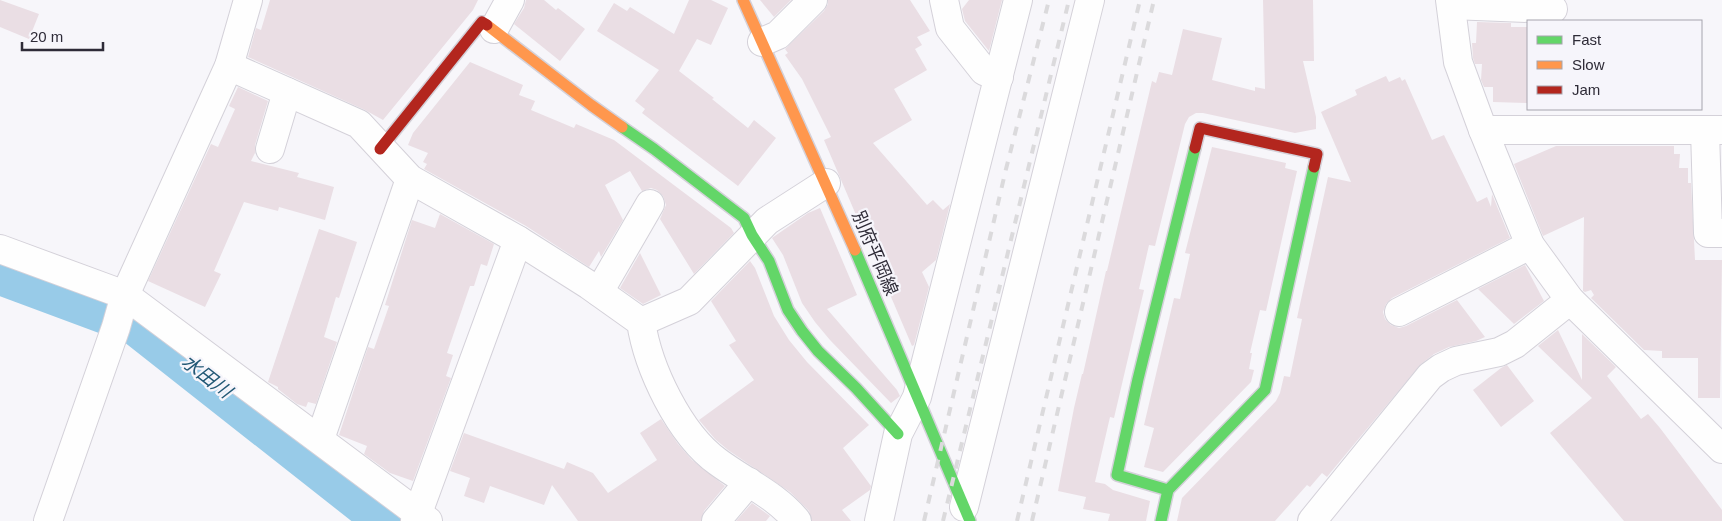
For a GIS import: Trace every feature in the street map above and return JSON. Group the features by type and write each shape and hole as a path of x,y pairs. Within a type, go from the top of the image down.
{"street":[{"path":"48,521 116,327 125,295 229,66 248,0"},
{"path":"494,28 510,0"},
{"name":"別府平岡線","path":"742,0 826,183 967,514"},
{"path":"762,42 778,35 813,0"},
{"path":"944,0 950,28 984,71 999,77"},
{"path":"879,521 898,434 917,397 1018,0"},
{"path":"967,514 1090,0"},
{"path":"1553,9 1450,3 1458,62 1483,130 1530,245 1570,300 1722,449"},
{"path":"380,148 482,22 494,28 591,105 654,149 744,218 752,235 769,261 788,310 802,331 818,351 856,388 898,434"},
{"path":"229,66 358,124 410,179 518,240 599,292 641,322 644,339 655,371 695,441 716,461 776,499 797,521"},
{"path":"270,149 287,92"},
{"path":"1161,521 1168,490 1265,390 1317,154 1200,128 1138,379 1117,475 1168,490"},
{"path":"1483,130 1714,130 1708,233 1722,233"},
{"path":"320,439 410,179"},
{"path":"641,322 689,301 766,221 826,183"},
{"path":"599,292 650,204"},
{"path":"0,249 125,295 320,439 420,519 518,240"},
{"path":"1399,312 1530,245"},
{"path":"1312,521 1430,376 1456,361 1499,352 1515,344 1570,300"},
{"path":"716,521 749,482"}],"building":[{"path":"0,0 39,14 29,39 0,27"},
{"path":"270,0 478,0 473,10 383,120 248,57 256,28 261,30"},
{"path":"526,0 544,0 556,10 558,8 585,29 560,61 514,24 524,8"},
{"path":"689,0 711,0 728,8 711,45 697,39 679,71 748,128 754,120 776,138 738,186 642,113 645,109 635,101 659,70 597,31 614,3 627,11 630,7 674,34"},
{"path":"760,0 791,0 774,17"},
{"path":"828,0 910,0 930,31 917,37 922,45 915,49 927,70 894,89 912,120 873,143 927,205 933,200 943,210 950,204 936,260 922,272 929,287 914,345 912,346 824,140 831,137 802,79 785,55 788,53 785,49 824,11"},
{"path":"969,0 1002,0 989,51 965,21 962,9"},
{"path":"1263,0 1313,0 1314,61 1303,61 1316,117 1316,129 1295,133 1203,113 1196,113 1189,117 1185,124 1155,246 1149,245 1139,289 1144,290 1114,418 1110,417 1095,482 1105,484 1113,490 1150,501 1146,521 1108,521 1110,514 1083,509 1086,497 1058,491 1074,408 1152,81 1156,83 1159,72 1172,75 1183,29 1222,38 1212,80 1255,91 1255,87 1265,89"},
{"path":"1477,22 1511,23 1511,27 1527,27 1527,103 1493,102 1493,87 1484,87 1481,80 1482,64 1475,64 1473,58 1472,43 1476,43"},
{"path":"470,62 523,85 519,95 535,101 531,110 574,128 576,124 614,140 731,228 734,233 694,274 660,219 666,205 663,196 657,190 651,188 642,191 630,171 605,185 623,220 601,257 599,251 589,267 526,226 424,169 427,164 423,162 428,153 408,145 413,133"},
{"path":"1386,76 1389,82 1400,77 1402,81 1405,79 1432,140 1444,135 1477,202 1487,197 1491,207 1492,194 1510,238 1392,298 1386,304 1383,312 1385,319 1391,325 1399,328 1457,300 1485,337 1449,347 1434,354 1421,364 1327,477 1322,473 1310,487 1307,485 1275,521 1177,521 1182,498 1276,401 1284,376 1290,377 1302,319 1297,318 1328,177 1351,182 1321,112 1357,95 1355,90"},
{"path":"238,87 268,101 255,145 255,153 251,161 299,173 297,177 334,187 325,220 279,207 278,211 244,202 214,271 221,274 205,307 148,281 211,144 218,147 235,109 229,106"},
{"path":"1556,146 1674,146 1674,154 1680,154 1679,168 1688,168 1688,183 1691,183 1695,260 1722,260 1720,398 1698,398 1698,358 1662,358 1662,351 1644,350 1591,298 1594,295 1591,290 1583,291 1584,217 1543,236 1514,164"},
{"path":"1212,147 1286,163 1285,168 1297,171 1266,311 1260,310 1250,353 1252,353 1249,369 1254,370 1251,382 1163,472 1144,467 1154,428 1144,425 1174,298 1180,299 1190,254 1185,253"},
{"path":"820,208 857,295 827,309 897,390 900,396 891,403 815,322 802,303 783,255 772,238 808,213"},
{"path":"440,214 494,244 487,266 481,264 474,286 470,286 447,353 453,355 446,376 451,378 413,481 390,473 364,454 367,446 339,435 368,347 374,349 389,306 385,305 412,220 435,228"},
{"path":"319,229 357,242 339,298 336,297 324,337 337,342 316,404 308,402 306,407 297,404 278,387 268,382"},
{"path":"640,253 661,295 643,304 620,288"},
{"path":"750,261 755,268 774,316 789,340 807,362 869,425 843,448 871,486 870,490 842,510 851,521 812,521 809,511 790,492 728,450 715,439 699,420 754,380 729,345 736,341 711,301"},
{"path":"1525,265 1544,301 1514,324 1478,289"},
{"path":"1558,330 1582,380 1582,334 1616,367 1607,376 1641,419 1648,414 1660,428 1722,510 1722,521 1624,521 1550,433 1592,398 1538,346"},
{"path":"1507,365 1534,401 1501,427 1473,390"},
{"path":"661,419 678,444 692,460 725,486 704,511 701,521 578,521 552,485 544,505 490,486 484,503 464,496 470,478 450,471 464,433 564,469 567,462 593,473 608,493 657,460 640,433"},
{"path":"752,503 770,516 766,521 736,521"}],"waterway":[{"name":"水田川","path":"0,270 137,321 391,521"}],"railway":[{"path":"924,521 1006,169 1049,0"},
{"path":"943,521 1069,0"},
{"path":"1017,521 1140,0"},
{"path":"1032,521 1154,0"}],"traffic: fast":[{"path":"622,127 744,218 752,235 769,261 788,310 802,331 818,351 856,388 898,434"},
{"path":"1168,490 1117,475 1138,379 1195,148"},
{"path":"1161,521 1168,490 1265,390 1314,167"},
{"path":"855,250 970,521"}],"traffic: slow":[{"path":"743,0 855,250"},
{"path":"487,25 622,127"}],"traffic: jam":[{"path":"380,149 482,22 487,25"},
{"path":"1195,148 1200,128 1317,154 1314,167"}]}
